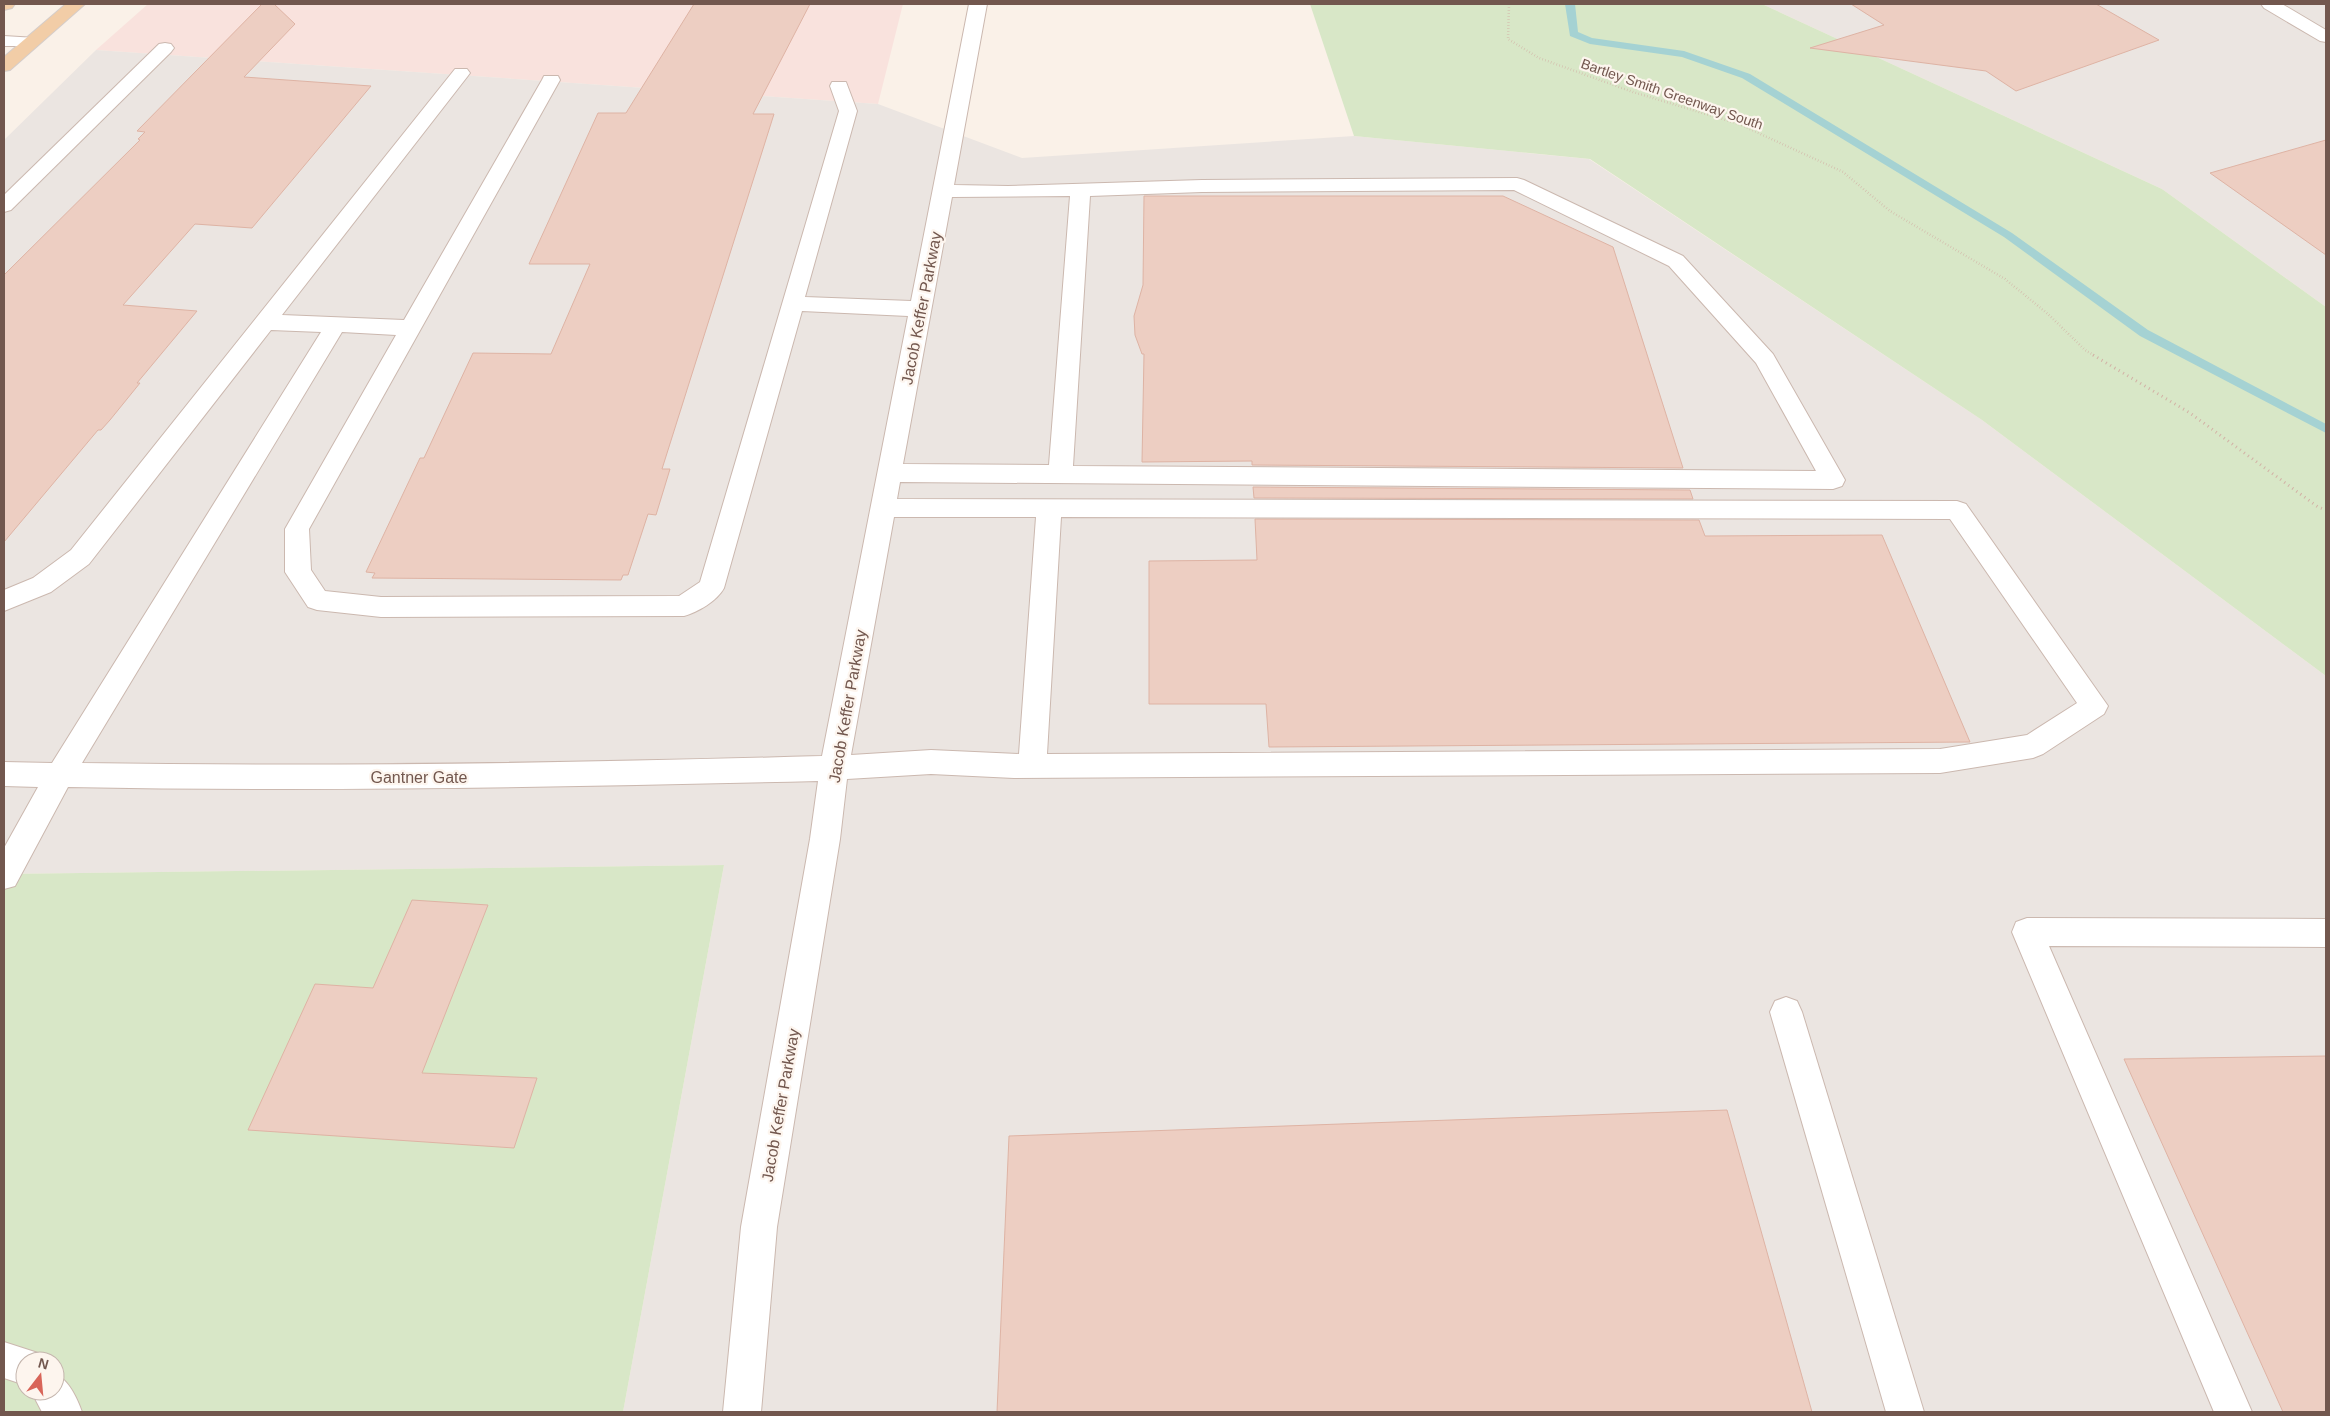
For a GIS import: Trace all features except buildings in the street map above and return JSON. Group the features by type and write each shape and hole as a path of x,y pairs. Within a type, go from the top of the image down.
{"main road":[{"path":"4,66 76,4"}],"street":[{"name":"Jacob Keffer Parkway","path":"742,1412 759,1228 825,839 834,768 978,4"},
{"path":"2270,4 2326,37"},
{"path":"4,41 30,42"},
{"path":"4,206 165,48"},
{"path":"4,600 42,585 80,557 461,72"},
{"path":"551,80 297,529 298,572 317,600 380,608 684,606 711,588 848,111 839,86"},
{"path":"890,473 1833,480 1765,359 1676,261 1517,184 1202,186 1008,192 943,191"},
{"path":"1060,473 1080,190"},
{"path":"792,304 921,309"},
{"path":"264,322 411,328"},
{"path":"4,876 60,775 336,325"},
{"path":"883,508 1049,510 1032,765"},
{"name":"Gantner Gate","path":"4,774 241,778 527,776 834,768 931,762 1032,765 1940,761 2033,746 2094,706 1957,510 1049,510"},
{"path":"2233,1412 2027,932 2326,933"},
{"path":"1786,1012 1905,1412"},
{"path":"56,1401 63,1412"}],"path":[{"name":"Bartley Smith Greenway South","path":"1509,4 1508,39 1539,58 1624,89 1739,124 1843,172 1890,210 2005,279 2048,314 2085,350 2190,413 2318,508 2326,510"}],"shaded area":[{"path":"148,4 903,4 878,104 96,50"},
{"path":"1762,4 2326,4 2326,307 2162,189"},
{"path":"96,50 878,104 1022,158 1354,136 1589,159 1982,420 2326,676 2326,1412 623,1412 724,865 4,874 4,140"}],"green space":[{"path":"1310,4 1762,4 2162,189 2326,307 2326,676 1982,420 1590,159 1354,136"},
{"path":"724,865 623,1412 4,1412 4,874"}],"waterway":[{"path":"1570,4 1573,34 1590,41 1684,54 1746,76 2008,235 2144,333 2326,429"}]}
